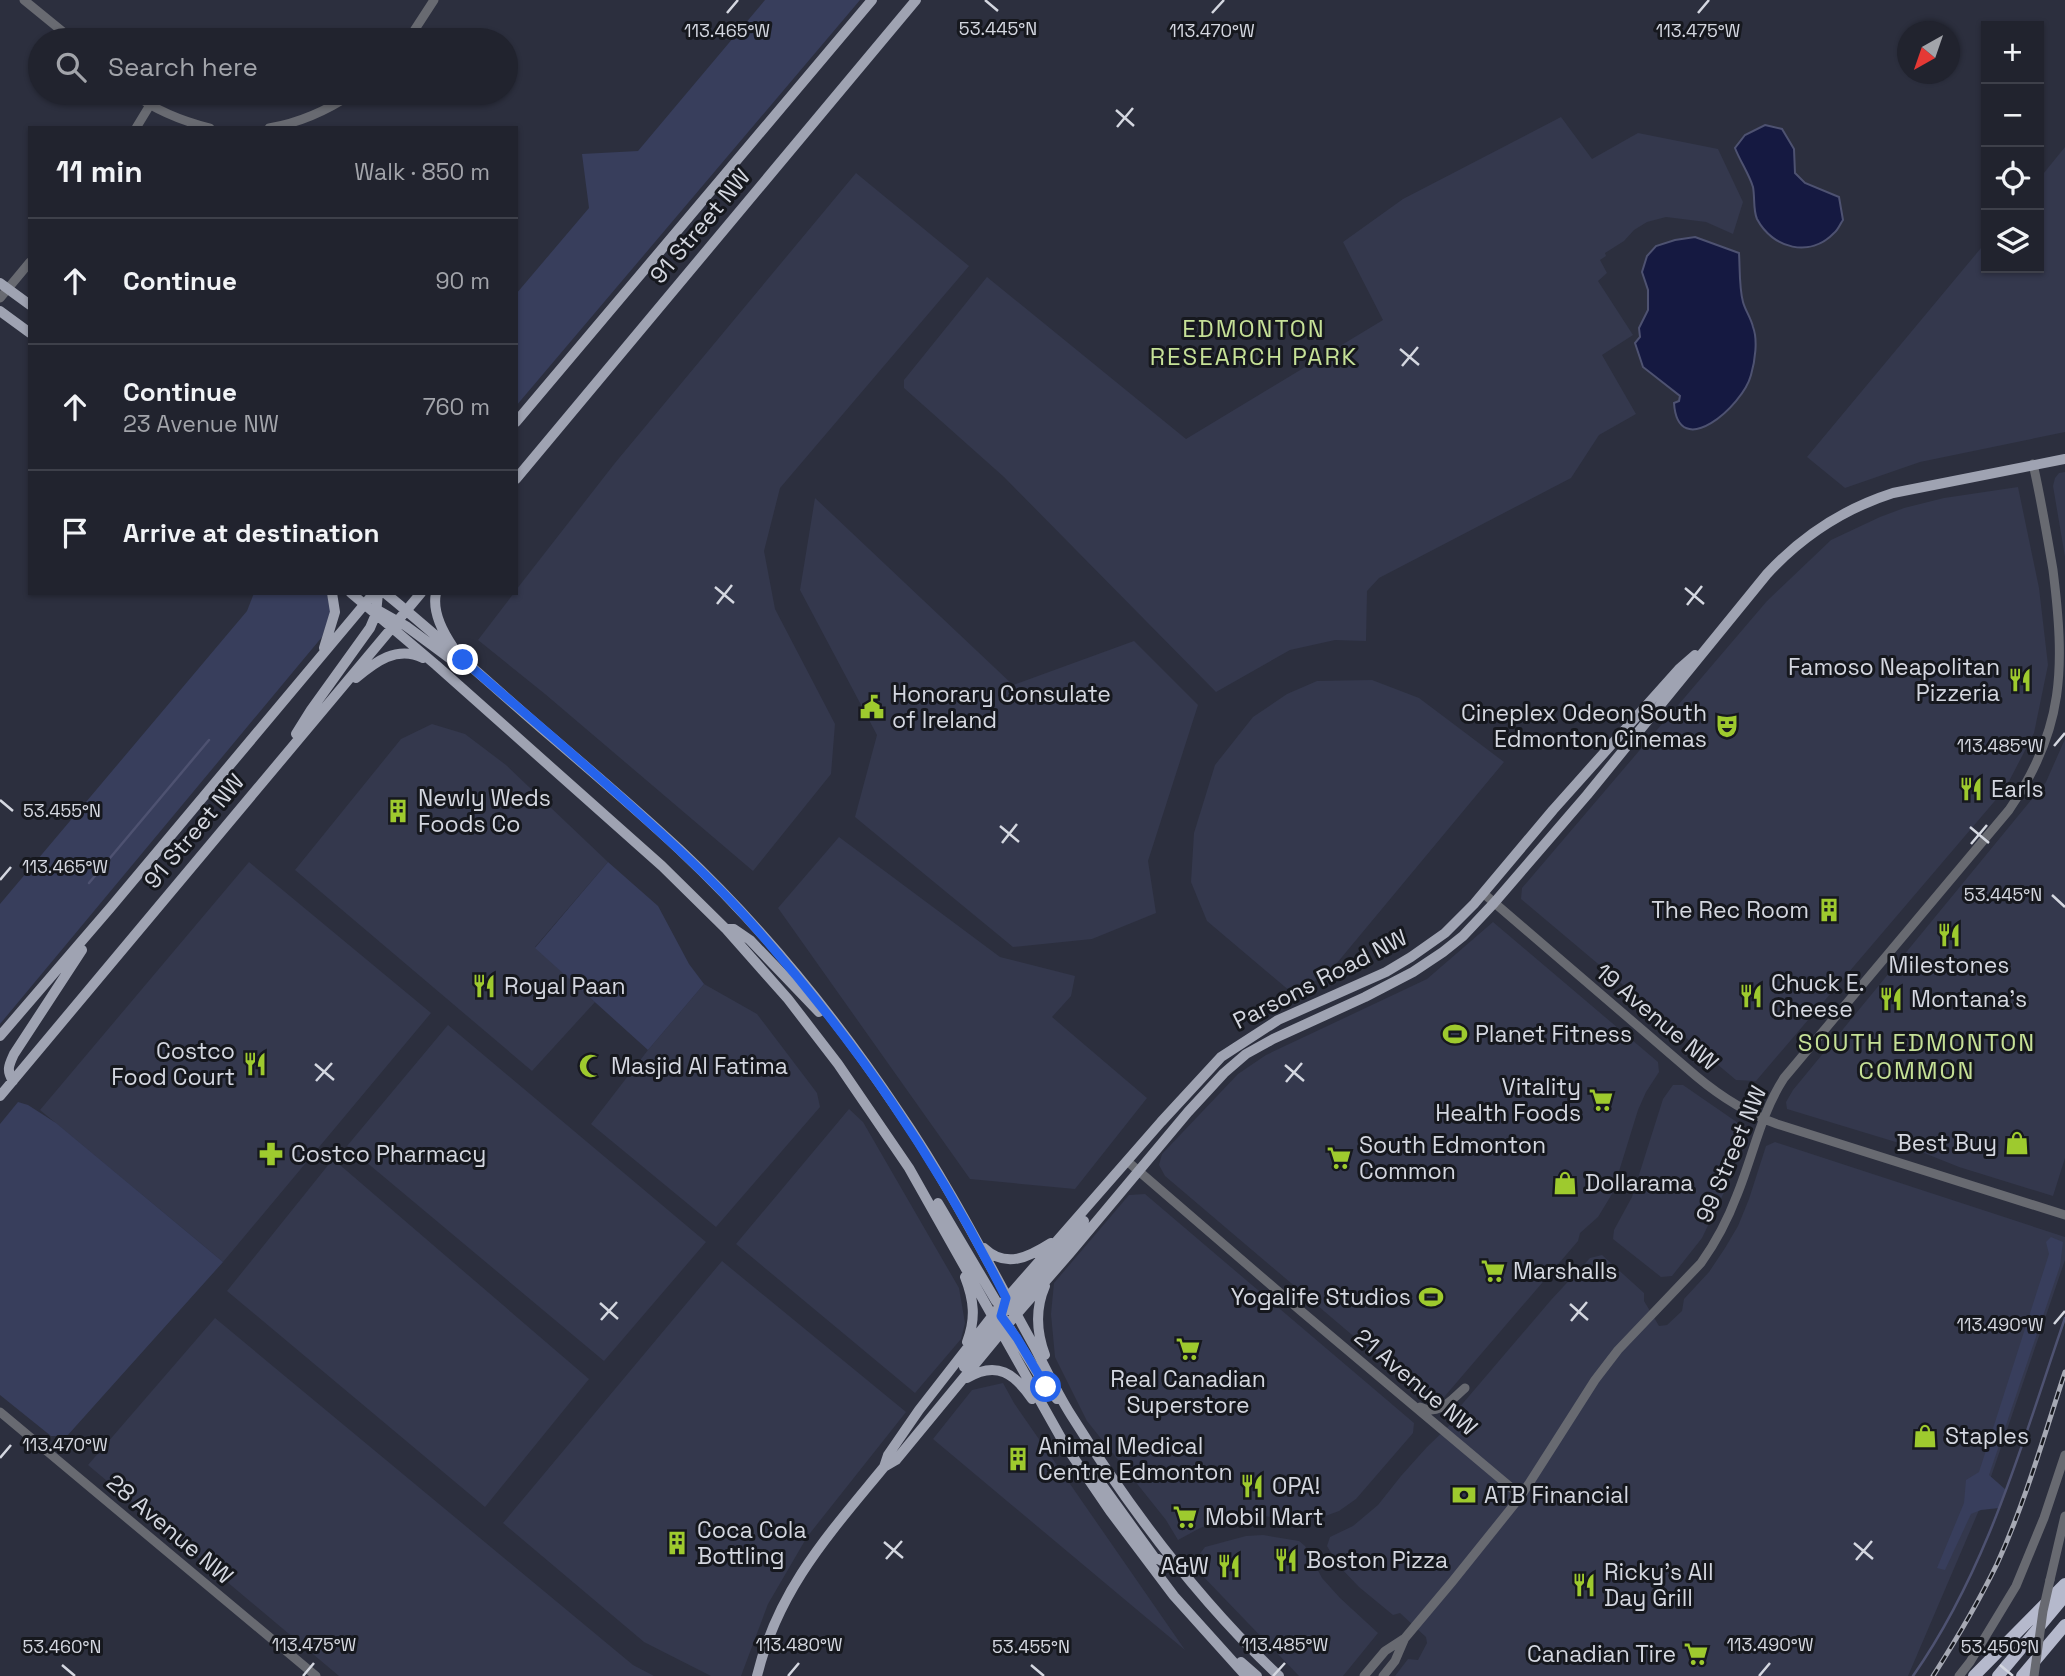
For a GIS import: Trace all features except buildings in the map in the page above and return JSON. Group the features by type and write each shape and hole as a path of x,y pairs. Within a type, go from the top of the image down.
{"highway":[{"path":"1974,1676 2065,1584"},
{"path":"1998,1676 2065,1596"},
{"path":"2022,1676 2065,1625"}],"main road":[{"name":"91 Street NW","path":"518,420 872,0"},
{"name":"91 Street NW","path":"518,477 916,0"},
{"path":"4,286 28,303"},
{"path":"0,311 28,332"},
{"name":"Parsons Road NW","path":"884,1467 888,1455 943,1380 1004,1315 1070,1253 1224,1073 1246,1054 1392,984 1431,961 1463,936 1628,746 1713,639 1786,554 1813,532 1866,501 1893,493 2065,459"},
{"path":"321,656 335,612 332,595"},
{"path":"353,595 364,604 376,599"},
{"path":"406,611 419,595"},
{"path":"436,595 436,612 444,635 463,660"},
{"path":"376,599 518,708"},
{"path":"376,599 395,611 436,665 662,866 726,929 788,999 838,1064 909,1168 940,1206 1046,1387 1071,1415"},
{"path":"276,766 311,710 370,628 376,599"},
{"name":"91 Street NW","path":"0,1036 111,908 364,604"},
{"name":"91 Street NW","path":"0,1096 10,1073 328,704 395,611"},
{"path":"395,611 406,611 682,852 751,922 845,1035 923,1147 977,1241 1004,1315 1068,1450 1102,1485 1154,1557 1162,1561 1172,1559"},
{"name":"Parsons Road NW","path":"757,1676 774,1622 798,1576 818,1548 884,1467 896,1460 948,1397 1062,1236 1161,1122 1221,1057 1278,1020 1386,972 1445,933 1670,679 1713,639"},
{"path":"328,704 379,659 404,653 417,655 436,665"},
{"path":"10,1073 22,1043 111,908"},
{"path":"726,929 733,929 750,940 805,998 845,1035"},
{"path":"909,1168 961,1268 973,1304 973,1321 968,1340 943,1380"},
{"path":"934,1413 945,1392 1004,1315 1086,1219 1097,1195"},
{"path":"977,1241 994,1256 1011,1259 1032,1255 1062,1236"},
{"path":"1058,1392 1039,1338 1039,1302 1044,1287 1070,1253"},
{"path":"1004,1315 1172,1559 1245,1642 1279,1676"},
{"path":"948,1397 976,1373 992,1370 1005,1372 1013,1377 1025,1389 1150,1566 1199,1626 1246,1676"},
{"path":"1199,1626 1257,1676"}],"street":[{"path":"24,0 58,28"},
{"path":"416,28 434,0"},
{"path":"137,126 150,105 203,126"},
{"path":"276,126 310,116 331,105"},
{"path":"0,298 4,286 28,264"},
{"name":"99 Street NW","path":"1383,1676 1395,1661 1405,1638 1521,1496 1595,1380 1618,1350 1668,1299 1711,1248 1737,1195 1764,1119 1784,1078 2009,810 2024,790 2045,751 2053,732 2064,681 2064,650 2062,620 2034,464"},
{"name":"19 Avenue NW","path":"1483,893 1708,1086 1734,1105 1764,1119 2065,1215"},
{"name":"21 Avenue NW","path":"1128,1161 1521,1496"},
{"path":"1398,1392 1430,1411 1443,1407 1465,1388"},
{"name":"28 Avenue NW","path":"0,1412 316,1676"},
{"path":"1959,1676 2016,1586 2044,1518 2065,1455"},
{"path":"2034,1676 2049,1580 2065,1516"},
{"name":"99 Street NW","path":"1364,1676 1385,1651 1405,1638"}],"shaded area":[{"path":"765,0 860,0 518,404 518,292 589,208 582,154 638,151"},
{"path":"1561,117 1592,159 1638,133 1718,149 1743,202 1733,234 1706,222 1666,217 1647,222 1605,253 1606,256 1600,260 1607,273 1598,281 1633,335 1602,355 1636,414 1599,435 1571,478 1379,578 1367,591 1366,641 1335,640 1290,650 1216,692 1004,477 904,388 904,380 987,277 1186,439 1383,320 1343,242 1403,199"},
{"path":"1765,125 1782,129 1794,149 1795,173 1805,183 1839,197 1843,220 1834,233 1814,246 1792,247 1782,243 1772,237 1757,219 1753,187 1735,148 1745,135"},
{"path":"2065,147 2065,432 1920,462 1845,488 1807,457 1981,248 1981,273 2044,273 2044,173"},
{"path":"856,173 969,266 780,488 764,551 775,609 835,724 831,774 753,871 478,640 512,595 518,595 518,587 615,463"},
{"path":"1695,237 1739,253 1742,296 1755,332 1756,344 1746,388 1724,413 1698,429 1687,428 1678,420 1674,403 1679,401 1680,396 1643,367 1635,343 1640,337 1639,328 1648,310 1648,290 1642,272 1647,256 1656,246"},
{"path":"2065,472 2065,557 2053,486 2059,473"},
{"name":"South Edmonton Common","path":"2018,487 2039,588 2048,665 2034,733 2005,789 1756,1081 1736,1080 1521,899 1522,888 1767,601 1831,540 1904,508 1944,498"},
{"path":"815,498 1013,685 1134,641 1198,705 1148,861 1156,913 1092,939 1013,947 855,817 877,735 800,590"},
{"path":"253,595 327,595 331,611 322,637 0,1024 0,904 247,611"},
{"path":"1372,680 1419,698 1504,762 1327,975 1291,992 1207,921 1191,882 1194,833 1215,765 1253,717 1287,694 1317,681"},
{"path":"432,724 465,734 506,765 608,862 535,947 595,1002 532,1071 295,870 401,739"},
{"name":"South Edmonton Common","path":"2065,739 2065,1158 2053,1196 1959,1167 1899,1143 1787,1109 1786,1102 1793,1090 2046,782"},
{"path":"839,837 1000,957 1075,976 1071,996 1052,1017 1147,1098 1075,1189 970,1179 778,908"},
{"path":"249,862 431,1013 223,1262 40,1110"},
{"path":"608,862 658,906 689,964 704,984 648,1050 535,948"},
{"name":"South Edmonton Common","path":"1493,922 1658,1062 1659,1072 1638,1110 1612,1194 1598,1217 1580,1233 1578,1241 1439,1403 1431,1402 1165,1176 1159,1165 1162,1154 1238,1074 1266,1055 1427,979"},
{"path":"704,984 757,1014 817,1093 820,1107 716,1227 591,1124 648,1050"},
{"path":"448,1025 706,1242 604,1361 347,1146"},
{"path":"1673,1085 1683,1085 1741,1125 1743,1132 1729,1182 1702,1238 1672,1276 1661,1277 1613,1239 1614,1230 1632,1197 1663,1099"},
{"path":"18,1102 28,1105 56,1123 223,1262 67,1436 51,1436 0,1395 0,1124"},
{"path":"849,1109 863,1122 959,1288 965,1323 961,1339 915,1393 736,1244"},
{"name":"South Edmonton Common","path":"1775,1142 2065,1237 2065,1260 1982,1503 1908,1676 1395,1676 1408,1659 1418,1660 1427,1643 1426,1637 1400,1613 1393,1615 1359,1587 1339,1566 1327,1546 1330,1537 1353,1526 1378,1505 1427,1447 1454,1421 1458,1409 1590,1258 1602,1255 1644,1293 1644,1301 1659,1326 1667,1325 1682,1311 1684,1299 1709,1272 1738,1226 1766,1146"},
{"path":"333,1159 589,1379 485,1507 227,1291"},
{"path":"1145,1194 1414,1423 1413,1433 1356,1499 1339,1511 1320,1518 1299,1520 1255,1515 1228,1518 1200,1528 1178,1540 1166,1520 1087,1421 1055,1357 1051,1314 1054,1283 1129,1195"},
{"path":"2051,1237 2063,1242 2060,1266 1989,1475 2006,1490 1999,1508 1971,1514 1945,1570 1937,1568 1964,1503 1966,1480 1979,1472 2049,1254 2046,1242"},
{"path":"722,1261 906,1412 807,1537 768,1604 741,1676 711,1676 644,1642 503,1523"},
{"path":"215,1318 633,1665 654,1676 339,1676 88,1465"},
{"path":"1003,1383 1014,1403 1185,1650 933,1439 972,1390"},
{"path":"1263,1535 1299,1541 1305,1546 1322,1578 1378,1633 1343,1676 1299,1676 1197,1570 1195,1560 1205,1547 1246,1536"}],"waterway":[{"path":"89,883 209,740"},
{"path":"1913,1676 1939,1635 1983,1548 2018,1457 2065,1318"}],"railway":[{"path":"1933,1676 1974,1607 2007,1541 2034,1469 2065,1372"}],"place":[{"name":"Famoso Neapolitan Pizzeria","path":"2020,680"},
{"name":"Honorary Consulate of Ireland","path":"872,707"},
{"name":"Cineplex Odeon South Edmonton Cinemas","path":"1727,726"},
{"name":"Earls","path":"1971,789"},
{"name":"Newly Weds Foods Co","path":"398,811"},
{"name":"The Rec Room","path":"1829,910"},
{"name":"Milestones","path":"1949,935"},
{"name":"Royal Paan","path":"484,986"},
{"name":"Chuck E. Cheese","path":"1751,996"},
{"name":"Montana's","path":"1891,999"},
{"name":"Planet Fitness","path":"1455,1034"},
{"name":"Costco Food Court","path":"255,1064"},
{"name":"Masjid Al Fatima","path":"591,1066"},
{"name":"Vitality Health Foods","path":"1601,1100"},
{"name":"Best Buy","path":"2017,1143"},
{"name":"Costco Pharmacy","path":"271,1154"},
{"name":"South Edmonton Common","path":"1339,1158"},
{"name":"Dollarama","path":"1565,1183"},
{"name":"Marshalls","path":"1493,1271"},
{"name":"Yogalife Studios","path":"1431,1297"},
{"name":"Real Canadian Superstore","path":"1188,1349"},
{"name":"Staples","path":"1925,1436"},
{"name":"Animal Medical Centre Edmonton","path":"1018,1459"},
{"name":"OPA!","path":"1252,1486"},
{"name":"ATB Financial","path":"1464,1495"},
{"name":"Mobil Mart","path":"1185,1517"},
{"name":"Coca Cola Bottling","path":"677,1543"},
{"name":"Boston Pizza","path":"1286,1560"},
{"name":"A&W","path":"1229,1566"},
{"name":"Ricky's All Day Grill","path":"1584,1585"},
{"name":"Canadian Tire","path":"1696,1654"}],"district":[{"name":"EDMONTON RESEARCH PARK","path":"1254,343"},
{"name":"SOUTH EDMONTON COMMON","path":"1917,1057"}],"route":[{"path":"463,660 682,852 751,922 809,990 855,1049 923,1147 969,1225 1006,1298 1001,1316 1046,1387"}]}
